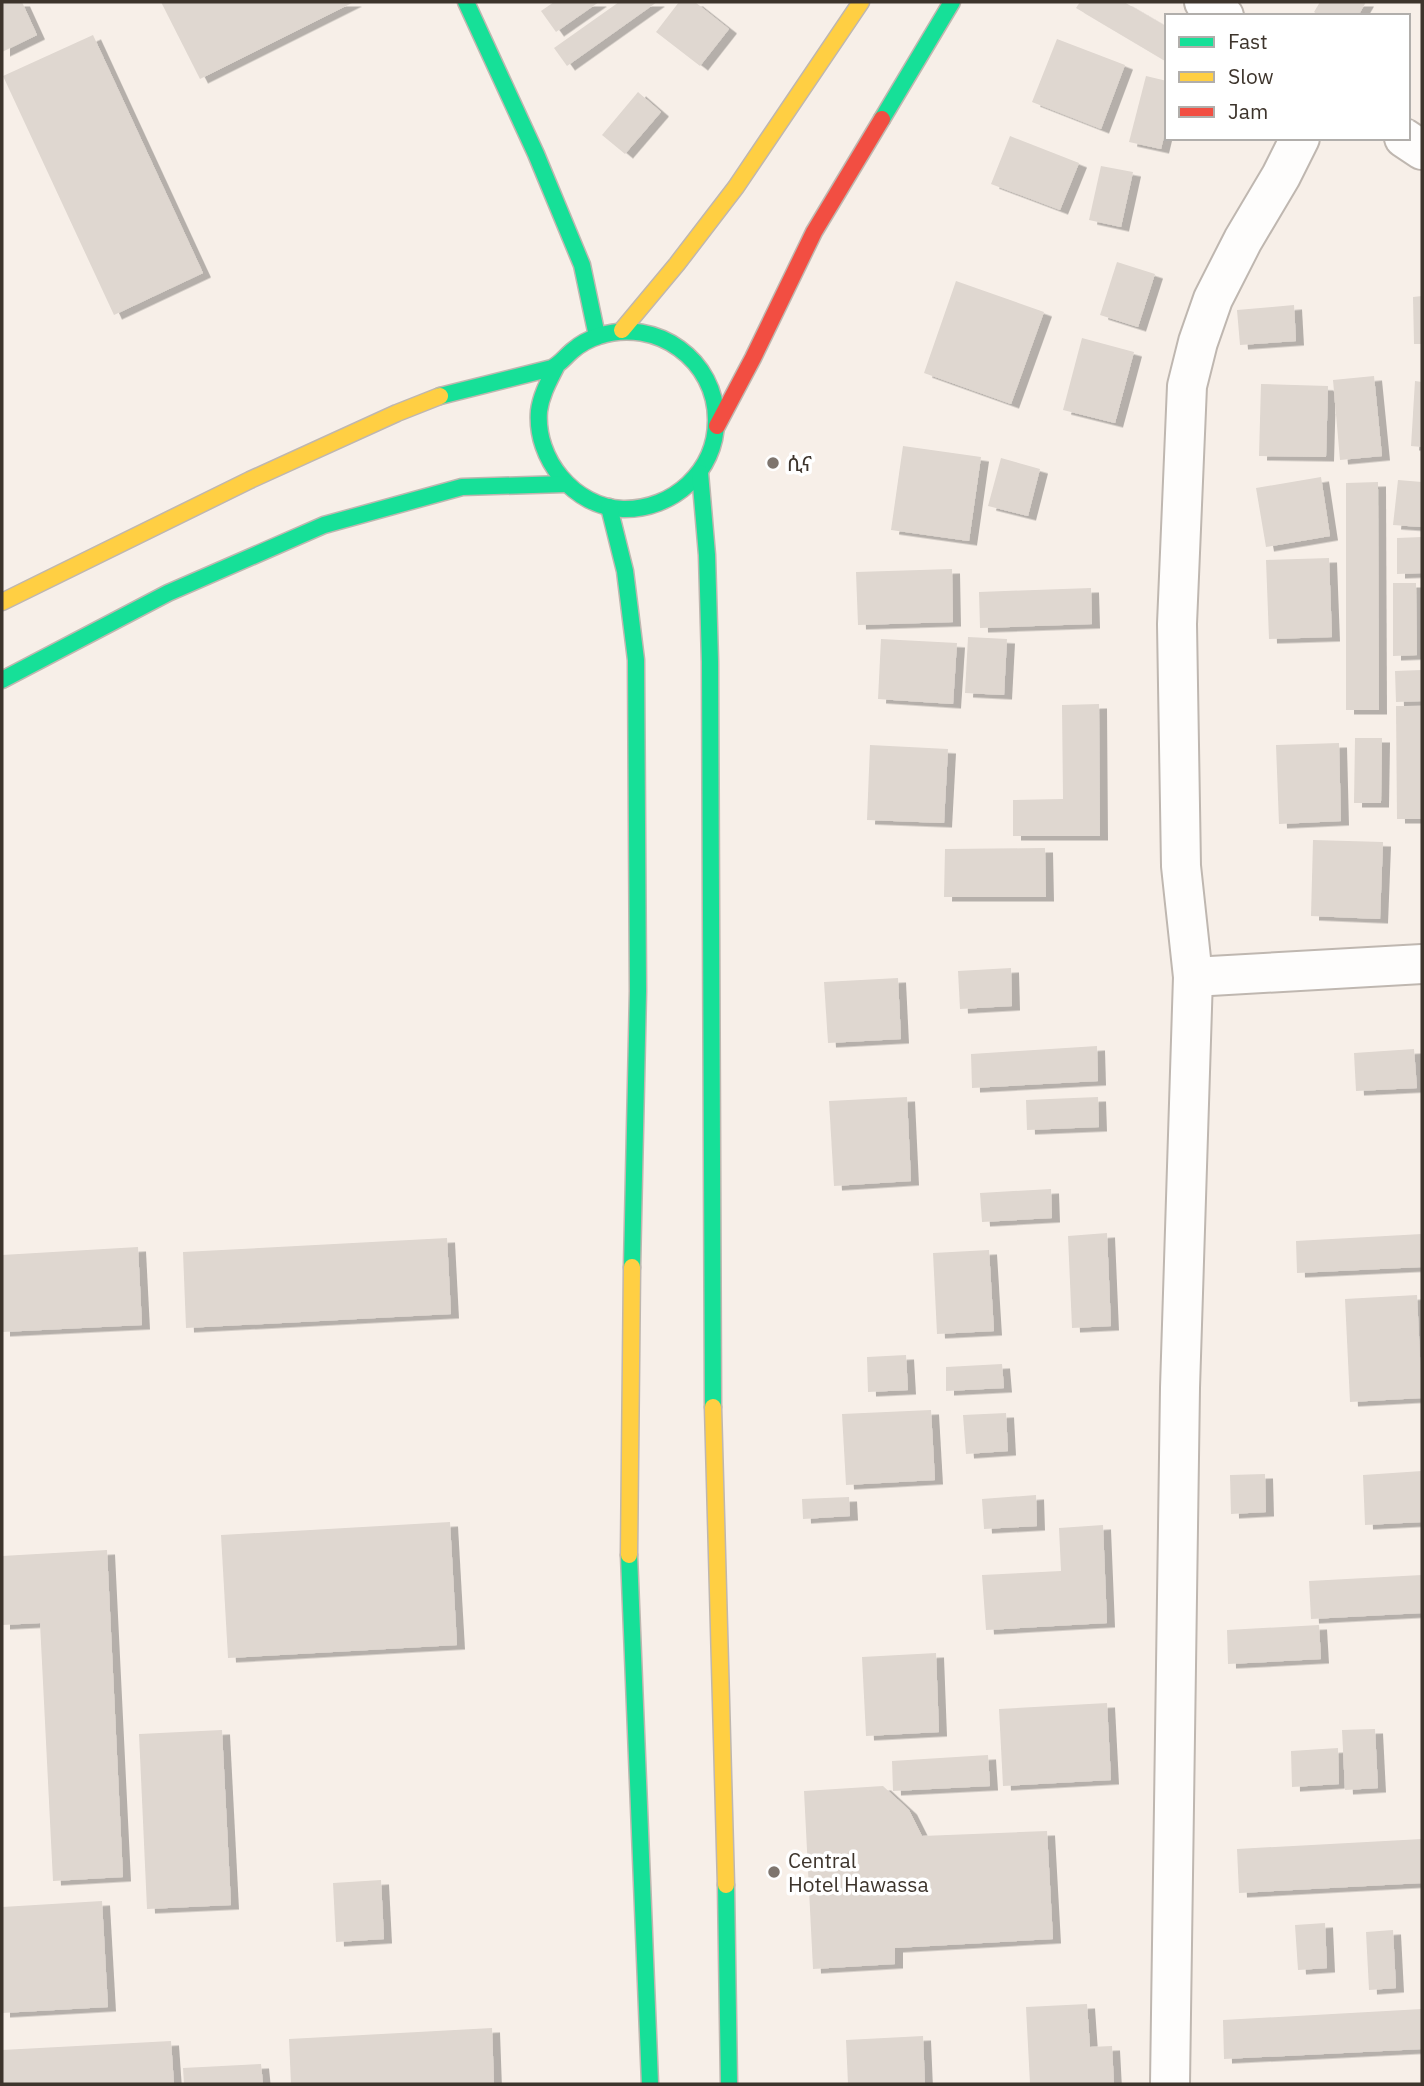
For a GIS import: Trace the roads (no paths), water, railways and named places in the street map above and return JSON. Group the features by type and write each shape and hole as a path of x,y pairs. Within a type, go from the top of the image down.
{"street":[{"path":"466,2 536,154 582,265 597,336"},
{"path":"622,330 736,187 861,2"},
{"path":"717,426 814,232 951,2"},
{"path":"1204,2 1221,14"},
{"path":"1170,2084 1180,1388 1193,977 1181,866 1177,624 1187,386 1213,299 1299,140"},
{"path":"1407,140 1422,150"},
{"path":"622,330 647,333 671,341 692,356 706,376 715,400 717,426 712,451 700,473 682,491 659,503 635,509 609,508 585,498 565,484 549,463 541,440 538,415 544,390 556,367 574,349 597,336 622,330"},
{"path":"2,602 281,465 437,397 556,367"},
{"path":"700,473 707,555 710,662 713,1442 730,2084"},
{"path":"2,680 168,593 324,525 462,487 565,484"},
{"path":"609,508 625,571 636,660 638,991 629,1568 650,2084"},
{"path":"1193,977 1422,964"}],"place":[{"name":"ሲና","path":"773,463"},
{"name":"Central Hotel Hawassa","path":"774,1872"}]}
